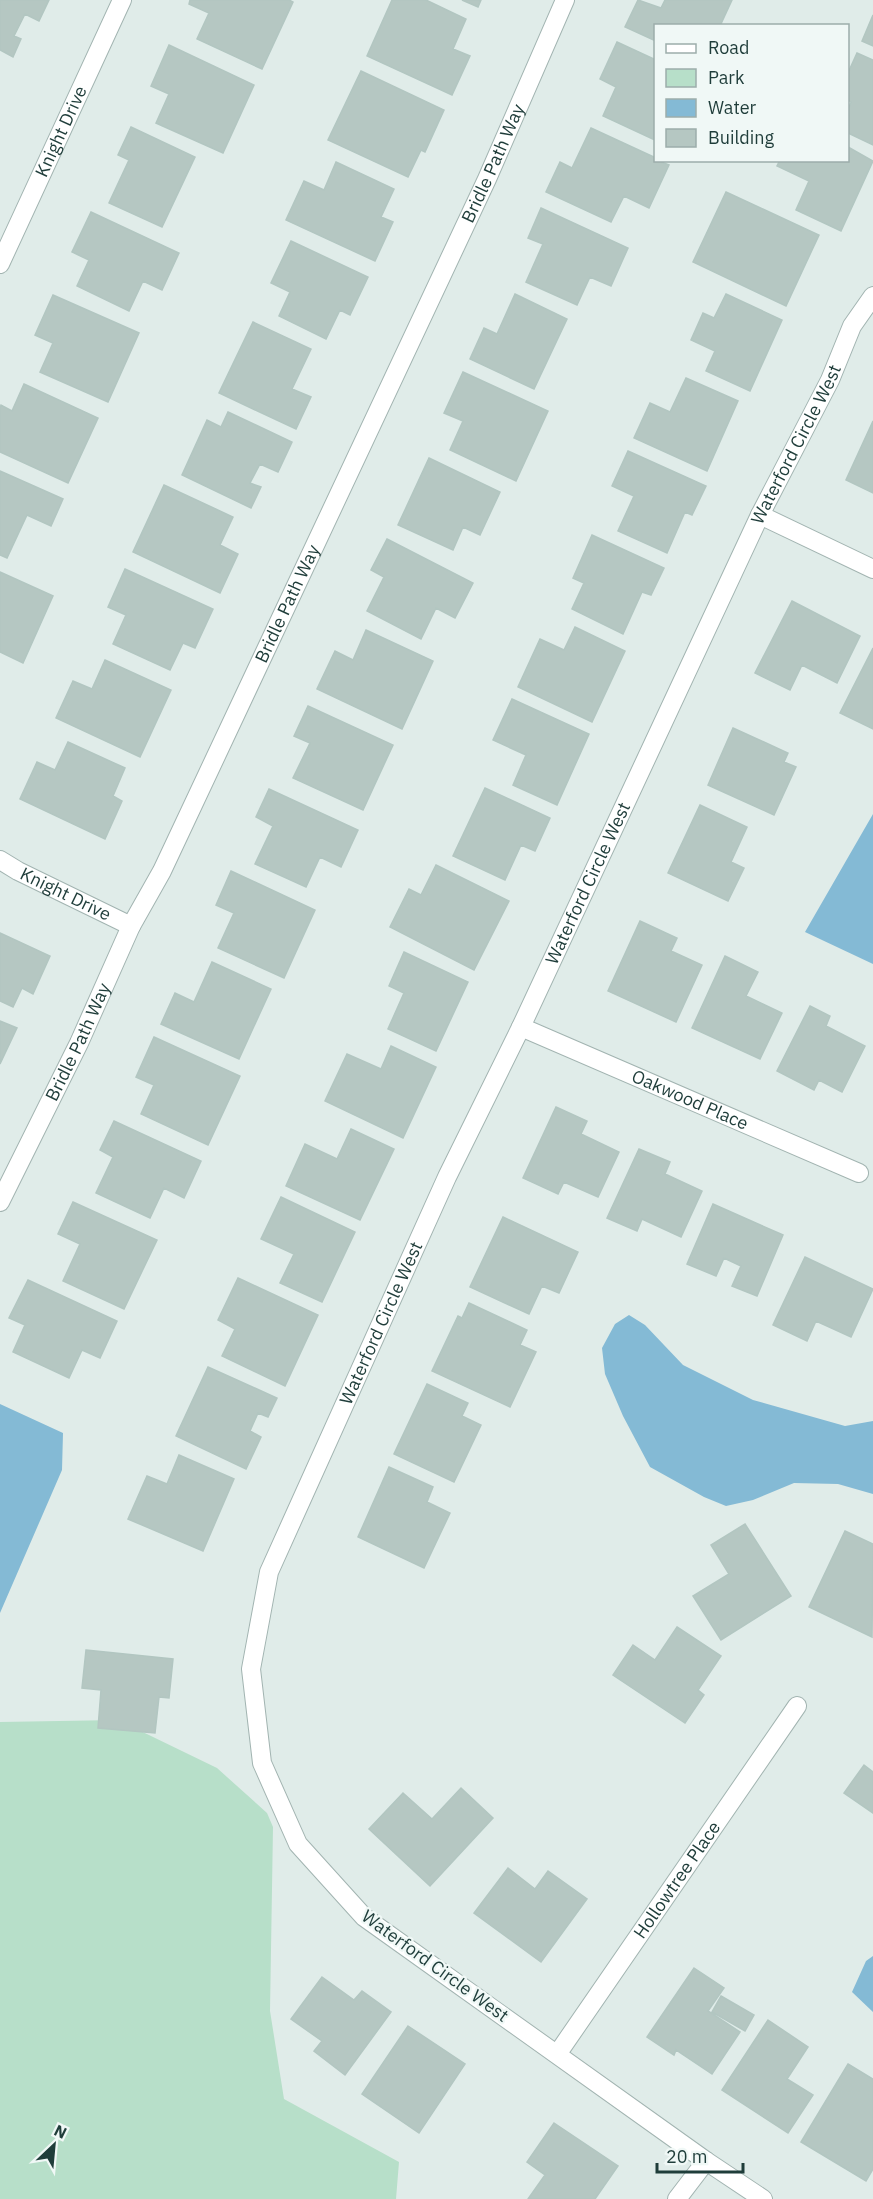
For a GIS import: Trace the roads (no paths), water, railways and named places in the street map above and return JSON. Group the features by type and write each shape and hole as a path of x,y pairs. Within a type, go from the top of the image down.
{"street":[{"name":"Knight Drive","path":"0,264 122,0"},
{"name":"Bridle Path Way","path":"0,1202 80,1043 131,926 162,871 487,178 565,0"},
{"name":"Waterford Circle West","path":"763,2199 706,2161 364,1917 298,1844 262,1763 251,1669 269,1572 447,1177 521,1027 760,515 830,380 852,326 873,296"},
{"path":"760,515 873,569"},
{"name":"Knight Drive","path":"0,860 131,926"},
{"name":"Oakwood Place","path":"521,1027 859,1173"},
{"name":"Hollowtree Place","path":"558,2054 797,1706"},
{"path":"677,2199 706,2161"}],"water":[{"path":"873,814 873,964 805,932"},
{"path":"629,1315 645,1325 683,1365 753,1400 845,1426 873,1421 873,1494 838,1484 794,1483 753,1500 726,1506 704,1497 650,1467 623,1416 605,1374 602,1348 615,1324"},
{"path":"0,1404 63,1433 62,1470 0,1613"},
{"path":"873,1956 873,2012 852,1992 866,1961"}]}
